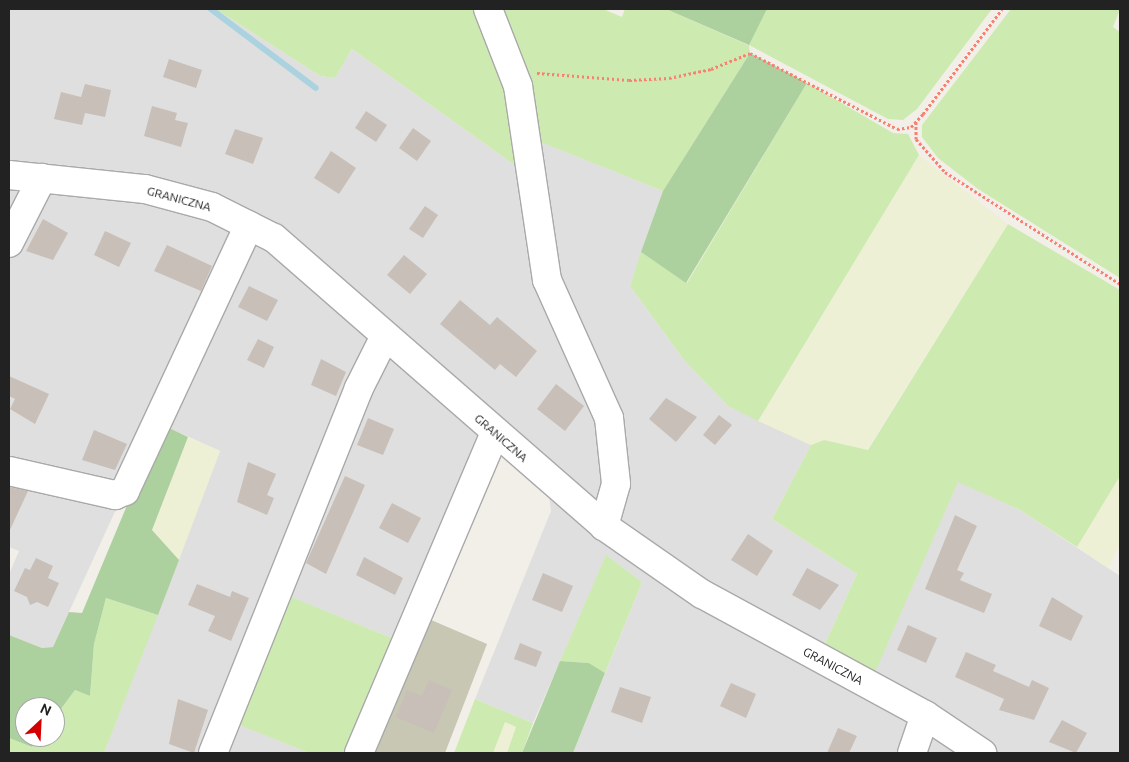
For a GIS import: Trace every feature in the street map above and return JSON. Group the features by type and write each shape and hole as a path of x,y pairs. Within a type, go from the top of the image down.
{"street":[{"path":"488,9 515,77 547,280 609,418 616,484 604,526"},
{"name":"GRANICZNA","path":"9,175 145,189 212,207 274,238 495,433 604,526 702,594 925,715 982,753"},
{"path":"9,243 42,178"},
{"path":"9,471 114,494 125,491 249,225"},
{"path":"213,753 359,388 385,336"},
{"path":"359,753 495,433"},
{"path":"912,753 925,715"}],"path":[{"path":"515,77 541,73 629,80 669,78 710,70 750,53 897,129 916,121 1002,9"},
{"path":"916,121 916,139 945,172 1120,284"}],"shaded area":[{"path":"9,9 216,9 320,76 335,78 352,49 523,171 519,133 663,191 630,286 684,360 728,406 811,445 772,519 857,574 823,648 869,685 958,481 1020,510 1120,576 1120,753 573,753 642,582 606,556 533,723 475,699 551,511 549,496 489,443 399,641 278,592 227,719 309,753 104,753 220,451 156,422 53,647 42,648 9,635 9,574 19,551 9,547"},
{"path":"919,155 1008,224 867,450 824,440 811,445 758,421"},
{"path":"188,437 220,451 179,560 152,530"},
{"path":"1120,476 1120,544 1108,568 1077,547"},
{"path":"422,616 487,644 445,753 364,753"},
{"path":"505,722 516,727 507,753 493,753"}],"green space":[{"path":"216,9 480,9 513,88 523,171 352,49 335,78 320,76"},
{"path":"497,9 603,9 622,17 625,9 666,9 748,45 767,9 992,9 917,109 903,120 888,119 749,45 750,53 663,191 533,139"},
{"path":"666,9 767,9 749,45"},
{"path":"1011,9 1120,9 1113,27 1120,32 1120,278 978,189 938,158 922,137 922,125"},
{"path":"750,53 807,83 686,283 641,252 663,191"},
{"path":"807,83 893,133 908,134 919,155 758,421 728,406 684,360 630,286 641,252 687,283"},
{"path":"1008,224 1120,290 1120,476 1077,547 1020,510 958,482 874,675 823,648 857,574 772,519 811,445 824,440 868,450"},
{"path":"161,424 188,437 152,530 179,560 158,615 106,598 94,644 90,696 75,690 65,704 65,697 15,697 15,740 9,738 9,635 42,648 53,647 69,612 82,613"},
{"path":"606,555 642,582 605,673 589,663 560,661"},
{"path":"284,594 399,641 353,753 309,753 232,722"},
{"path":"106,598 158,615 104,753 9,753 9,738 15,740 15,747 65,747 65,704 75,690 90,696 94,644"},
{"path":"560,661 589,663 605,673 573,753 522,753"},
{"path":"475,699 533,723 522,753 507,753 516,727 505,722 493,753 454,753"}],"building":[{"path":"169,59 202,70 196,88 163,77"},
{"path":"85,84 111,90 105,117 85,113 82,125 54,119 61,92 81,97"},
{"path":"152,106 177,113 175,120 188,123 181,147 144,136"},
{"path":"366,111 387,125 376,142 355,128"},
{"path":"413,128 431,141 417,161 399,148"},
{"path":"235,129 263,138 253,164 225,154"},
{"path":"331,151 356,168 339,194 314,178"},
{"path":"425,206 438,215 423,238 409,229"},
{"path":"43,219 68,233 53,260 26,251"},
{"path":"105,231 131,243 119,267 94,255"},
{"path":"167,245 212,266 201,291 154,271"},
{"path":"404,255 427,274 410,294 387,275"},
{"path":"249,286 278,300 267,321 238,307"},
{"path":"460,300 490,325 497,317 537,351 516,377 500,364 495,370 440,324"},
{"path":"258,339 274,347 264,368 247,360"},
{"path":"321,359 346,372 336,396 311,385"},
{"path":"9,376 49,394 35,424 10,409 15,399 9,396"},
{"path":"556,384 584,406 565,431 537,409"},
{"path":"666,398 697,417 676,442 649,419"},
{"path":"719,415 732,425 715,445 703,435"},
{"path":"368,418 394,429 383,455 357,445"},
{"path":"94,430 127,444 115,470 82,460"},
{"path":"248,462 276,474 267,495 274,498 267,515 237,502"},
{"path":"345,476 365,485 326,574 306,563"},
{"path":"9,487 28,491 9,532"},
{"path":"392,503 421,518 408,543 379,528"},
{"path":"955,515 977,526 957,570 964,573 960,580 992,594 984,613 925,589"},
{"path":"748,534 773,551 757,576 731,560"},
{"path":"364,557 403,578 395,595 356,575"},
{"path":"36,558 53,566 48,578 59,583 48,607 37,602 30,605 27,597 14,591 25,568 30,570"},
{"path":"807,568 839,585 820,610 792,595"},
{"path":"543,573 573,586 562,612 532,600"},
{"path":"197,584 230,597 232,591 249,598 231,641 208,631 215,616 188,605"},
{"path":"1052,597 1083,616 1071,641 1039,626"},
{"path":"908,625 937,638 926,663 897,650"},
{"path":"520,643 542,652 536,667 514,659"},
{"path":"966,652 996,665 993,671 1029,687 1032,680 1049,688 1034,720 999,710 1004,699 955,677"},
{"path":"429,680 452,690 434,733 396,717 407,690 422,696"},
{"path":"731,683 756,694 746,718 720,706"},
{"path":"620,687 651,697 642,723 611,712"},
{"path":"178,699 208,710 194,753 169,744"},
{"path":"1062,720 1087,733 1076,753 1049,742"},
{"path":"838,728 857,736 849,753 827,753"}],"waterway":[{"path":"211,9 316,88"}]}
